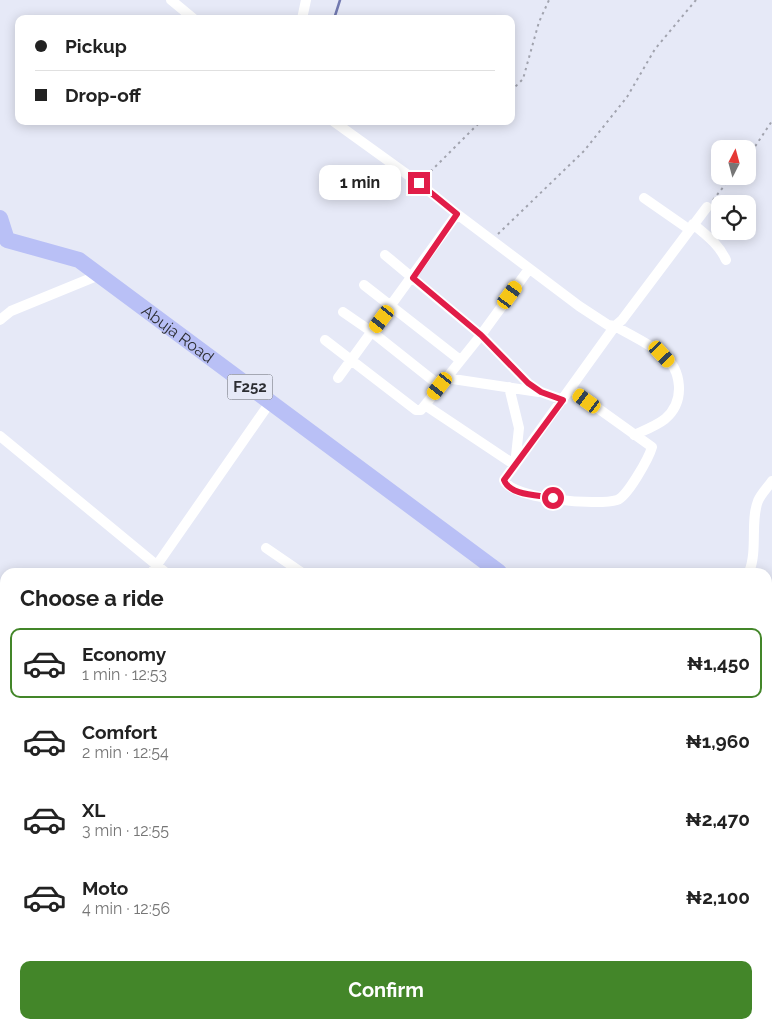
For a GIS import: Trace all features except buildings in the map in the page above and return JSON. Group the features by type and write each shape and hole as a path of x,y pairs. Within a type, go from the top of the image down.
{"main road":[{"name":"Abuja Road","path":"0,218 3,234 79,260 494,568"}],"street":[{"path":"171,0 189,15"},
{"path":"303,15 306,0"},
{"path":"339,125 419,183 579,306 608,325 615,326 662,354 676,368 679,383 674,410 666,418 634,435"},
{"path":"644,198 713,240 726,260"},
{"path":"571,389 652,447 626,493 618,500 588,504 518,492 506,485 504,480 615,326 622,320 707,207"},
{"path":"338,378 413,278 457,214"},
{"path":"385,255 481,335 528,383 541,392"},
{"path":"325,340 416,410 421,410 481,335 529,269"},
{"path":"0,320 11,311 99,275"},
{"path":"364,285 460,360"},
{"path":"343,312 443,382 509,387 541,392 563,400"},
{"path":"509,387 519,428 515,465"},
{"path":"155,568 271,401"},
{"path":"425,404 515,465"},
{"path":"0,436 153,568"},
{"path":"750,568 754,549 756,507 772,481"},
{"path":"266,548 295,568"}],"path":[{"path":"515,87 524,79 539,22 549,0"},
{"path":"491,240 584,151 626,97 656,49 696,0"},
{"path":"756,145 772,121"},
{"path":"419,183 477,125"},
{"path":"707,207 725,185"}],"waterway":[{"path":"335,15 340,0"}],"route":[{"path":"419,183 457,214 413,278 481,335 520,372 528,383 541,392 563,400 504,480 506,485 518,492 553,498"}]}
